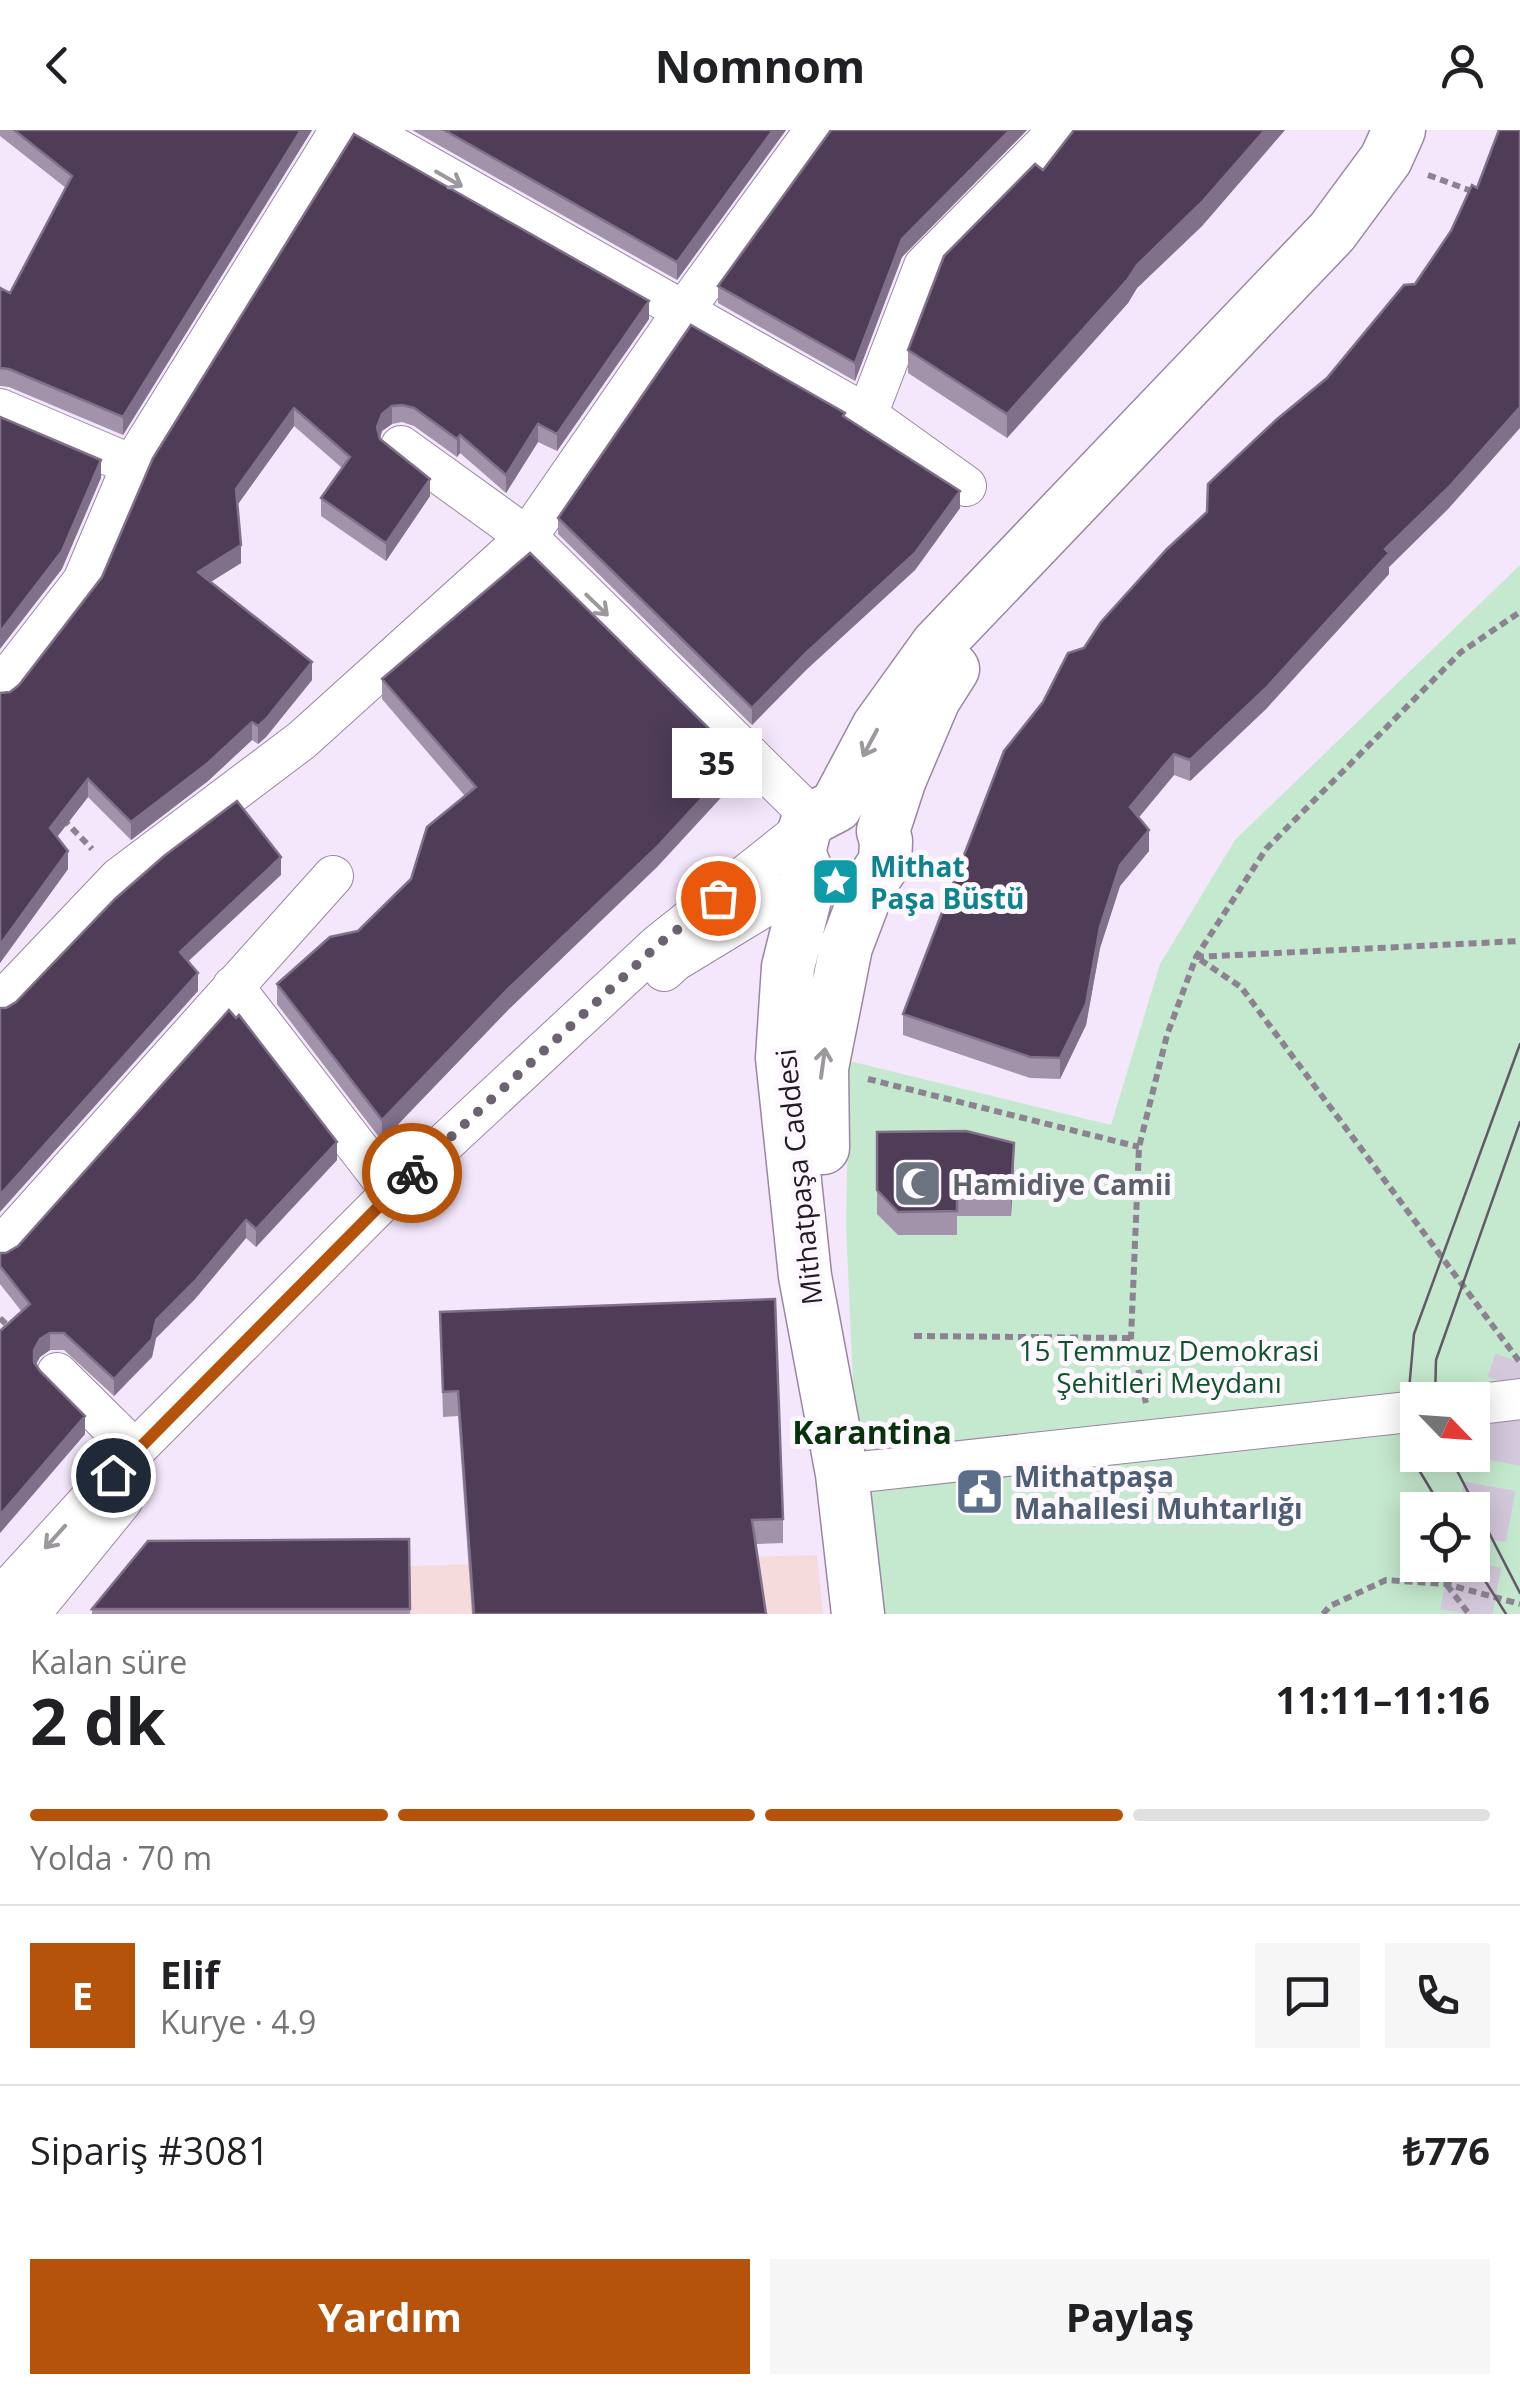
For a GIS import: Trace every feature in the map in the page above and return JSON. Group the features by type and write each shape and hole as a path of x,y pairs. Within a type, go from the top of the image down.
{"main road":[{"name":"Mithatpaşa Caddesi","path":"842,1474 805,1276 782,1058 788,967 816,833 878,727 938,645 1332,232 1392,144"},
{"name":"Mithatpaşa Caddesi","path":"858,1614 842,1474 820,1093 846,947 870,884 885,862 883,831 934,698 965,652 1076,512 1212,356"},
{"path":"870,884 858,891 831,892 816,833 864,810 883,831"}],"street":[{"path":"0,688 83,581 132,465 340,130"},
{"path":"364,130 867,415 966,486"},
{"path":"0,1003 119,878 302,740 527,538 682,313 815,130"},
{"path":"867,415 924,266 1060,130"},
{"path":"0,410 132,465"},
{"path":"401,446 527,538 816,833"},
{"path":"0,1598 135,1450 392,1192 659,944 816,833"},
{"path":"30,1614 150,1467 409,1207 816,833"},
{"path":"0,1248 333,876"},
{"path":"233,986 392,1192"},
{"path":"57,1373 135,1450"},
{"path":"1490,1402 1520,1399"},
{"path":"842,1474 1400,1413"}],"path":[{"path":"1392,144 1486,197"},
{"path":"1154,1440 1132,1338 1139,1147 1167,1034 1196,957 1266,849 1461,652 1520,612"},
{"path":"1196,957 1520,941"},
{"path":"1196,957 1241,988 1520,1362"},
{"path":"822,1068 1139,1147"},
{"path":"914,1336 1132,1338"},
{"path":"1323,1614 1330,1606 1386,1580 1446,1584 1520,1604"},
{"path":"1446,1584 1469,1614"}],"shaded area":[{"path":"817,1555 823,1614 110,1614 409,1566"}],"green space":[{"name":"15 Temmuz Demokrasi Şehitleri Meydanı","path":"1520,565 1520,1614 876,1614 855,1429 846,1225 849,1061 1111,1125 1160,964 1235,840"}],"building":[{"path":"14,130 301,130 123,417 0,368 0,288 10,293 72,176"},
{"path":"444,130 773,130 677,262"},
{"path":"831,130 1010,130 902,239 855,363 718,286"},
{"path":"1074,130 1265,130 1202,202 1137,265 1007,414 908,350 944,256 1035,164 1043,170"},
{"path":"1499,130 1520,130 1520,407 1449,487 1385,549 1389,553 1266,688 1190,760 1174,754 1130,807 1149,830 1120,865 1100,927 1086,1004 1060,1058 1030,1057 903,1014 1004,751 1043,702 1068,653 1084,648 1101,622 1167,549 1207,512 1208,484 1327,378 1404,285 1415,284 1451,231 1472,185 1477,188"},
{"path":"354,134 649,301 557,434 538,424 506,475 460,435 457,439 414,408 392,406 382,414 377,427 380,439 430,479 386,543 321,498 350,457 294,408 236,489 241,545 198,572 312,662 266,719 258,726 252,722 208,763 131,822 88,779 50,828 68,851 0,945 0,693 19,685 102,577 153,458"},
{"path":"691,325 845,413 843,416 960,491 915,553 752,708 558,518"},
{"path":"0,417 101,460 62,551 0,632"},
{"path":"530,553 739,758 657,847 508,989 382,1120 277,984 330,937 358,931 411,879 427,827 476,787 382,679"},
{"path":"237,801 281,857 180,952 198,973 0,1195 0,1008 16,1002 115,899 164,856"},
{"path":"229,1010 236,1018 239,1015 337,1142 256,1229 246,1220 156,1320 152,1339 114,1379 64,1333 50,1333 40,1339 34,1350 34,1362 85,1416 0,1515 0,1331 30,1304 0,1266 0,1253 18,1246"},
{"path":"966,1131 1014,1143 1011,1193 957,1192 957,1211 898,1212 877,1190 877,1132"},
{"path":"775,1299 783,1519 752,1520 766,1614 474,1614 458,1391 443,1392 440,1312"},
{"path":"409,1539 410,1609 92,1609 148,1541"}],"tunnel":[{"path":"1466,1614 1504,1410 1520,1362"}],"tram line":[{"path":"1432,1492 1419,1470 1407,1412 1414,1334 1520,1044"},
{"path":"1435,1382 1436,1360 1520,1122"},
{"path":"1458,1472 1520,1593"},
{"path":"1486,1582 1506,1614"}],"way so far":[{"path":"412,1173 659,944 718,898"}],"place":[{"name":"Mithat Paşa Büstü","path":"835,882"},
{"name":"35","path":"718,898"},
{"name":"Hamidiye Camii","path":"917,1184"},
{"name":"Mithatpaşa Mahallesi Muhtarlığı","path":"979,1492"}],"district":[{"name":"Karantina","path":"872,1431"}],"route":[{"path":"113,1475 412,1173"}]}
